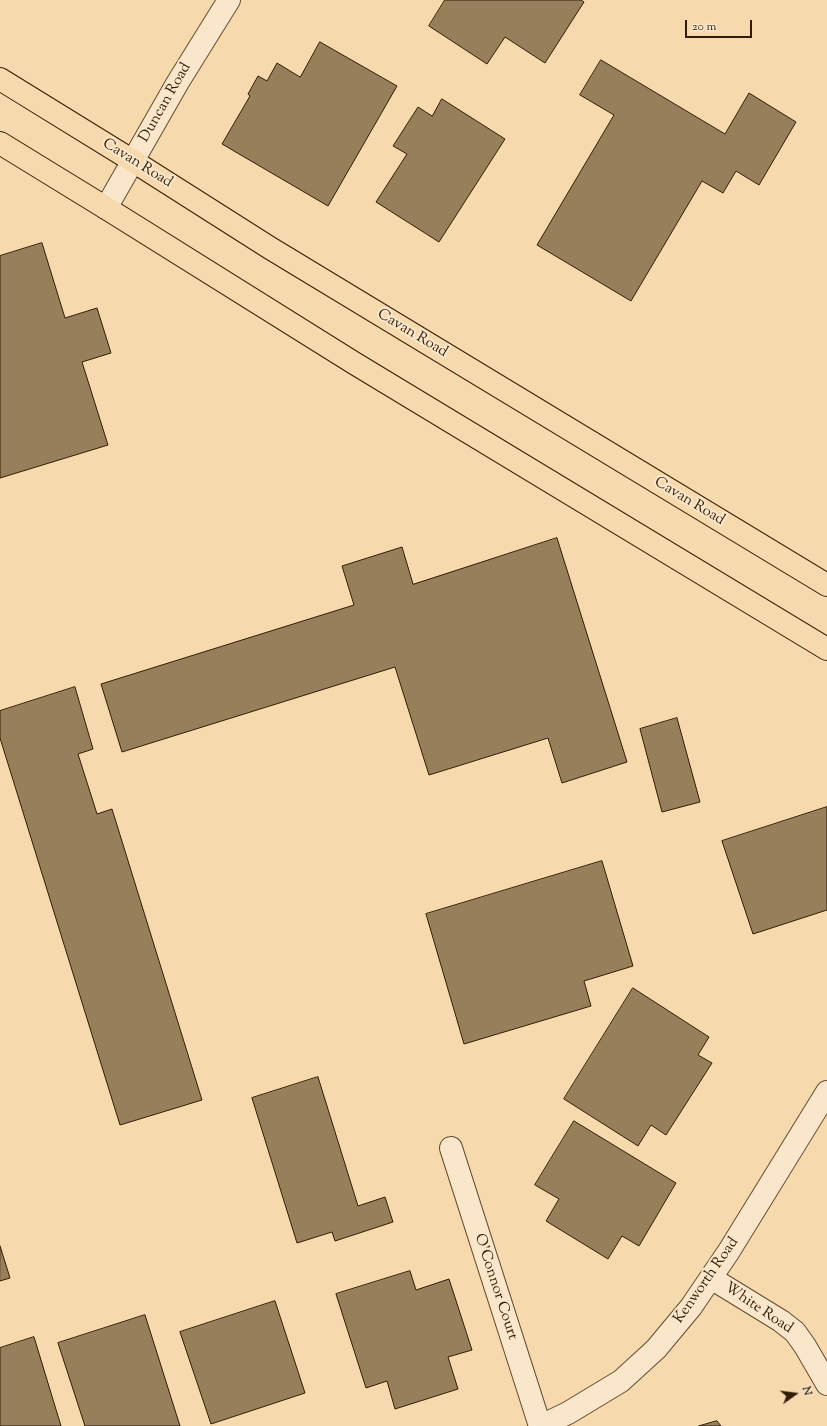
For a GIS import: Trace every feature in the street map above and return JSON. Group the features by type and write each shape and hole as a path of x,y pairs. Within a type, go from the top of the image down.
{"main road":[{"name":"Cavan Road","path":"0,79 270,248 827,585"},
{"path":"0,143 347,359 827,649"}],"street":[{"name":"Duncan Road","path":"106,208 178,82 229,0"},
{"name":"Kenworth Road","path":"540,1426 568,1413 621,1380 656,1349 691,1307 711,1278 827,1092"},
{"name":"O'Connor Court","path":"451,1148 540,1426"},
{"name":"White Road","path":"711,1278 776,1318 795,1332 827,1384"}],"building":[{"path":"445,0 581,0 584,2 545,63 505,37 487,64 429,26"},
{"path":"320,42 397,86 328,206 222,144 250,96 248,94 258,76 267,81 277,63 300,77"},
{"path":"601,60 725,134 749,93 796,122 759,185 736,171 723,193 702,181 631,301 537,245 614,115 580,95"},
{"path":"442,99 505,139 439,242 376,202 407,154 393,146 418,107 432,116"},
{"path":"42,243 65,318 97,308 111,353 82,362 108,445 0,478 0,256"},
{"path":"557,538 627,762 562,783 548,738 429,775 395,667 122,752 101,684 354,605 342,566 402,547 413,584"},
{"path":"75,687 93,749 78,754 97,814 112,809 202,1100 120,1125 0,738 0,711"},
{"path":"677,718 700,802 662,812 640,729"},
{"path":"827,807 827,910 753,934 722,841"},
{"path":"602,861 633,966 584,981 591,1006 464,1044 426,914"},
{"path":"633,988 709,1037 698,1055 712,1063 666,1135 651,1125 638,1146 564,1099"},
{"path":"318,1077 358,1206 385,1197 393,1222 335,1241 332,1232 297,1243 252,1098"},
{"path":"574,1121 676,1183 639,1246 622,1236 608,1259 546,1221 559,1199 535,1185"},
{"path":"0,1246 10,1278 0,1281"},
{"path":"410,1271 416,1290 449,1279 472,1350 448,1357 458,1389 395,1409 387,1381 366,1388 336,1294"},
{"path":"275,1301 305,1393 211,1424 180,1332"},
{"path":"145,1315 180,1426 85,1426 58,1343"},
{"path":"34,1337 61,1426 0,1426 0,1348"},
{"path":"717,1421 721,1426 699,1426"}]}
